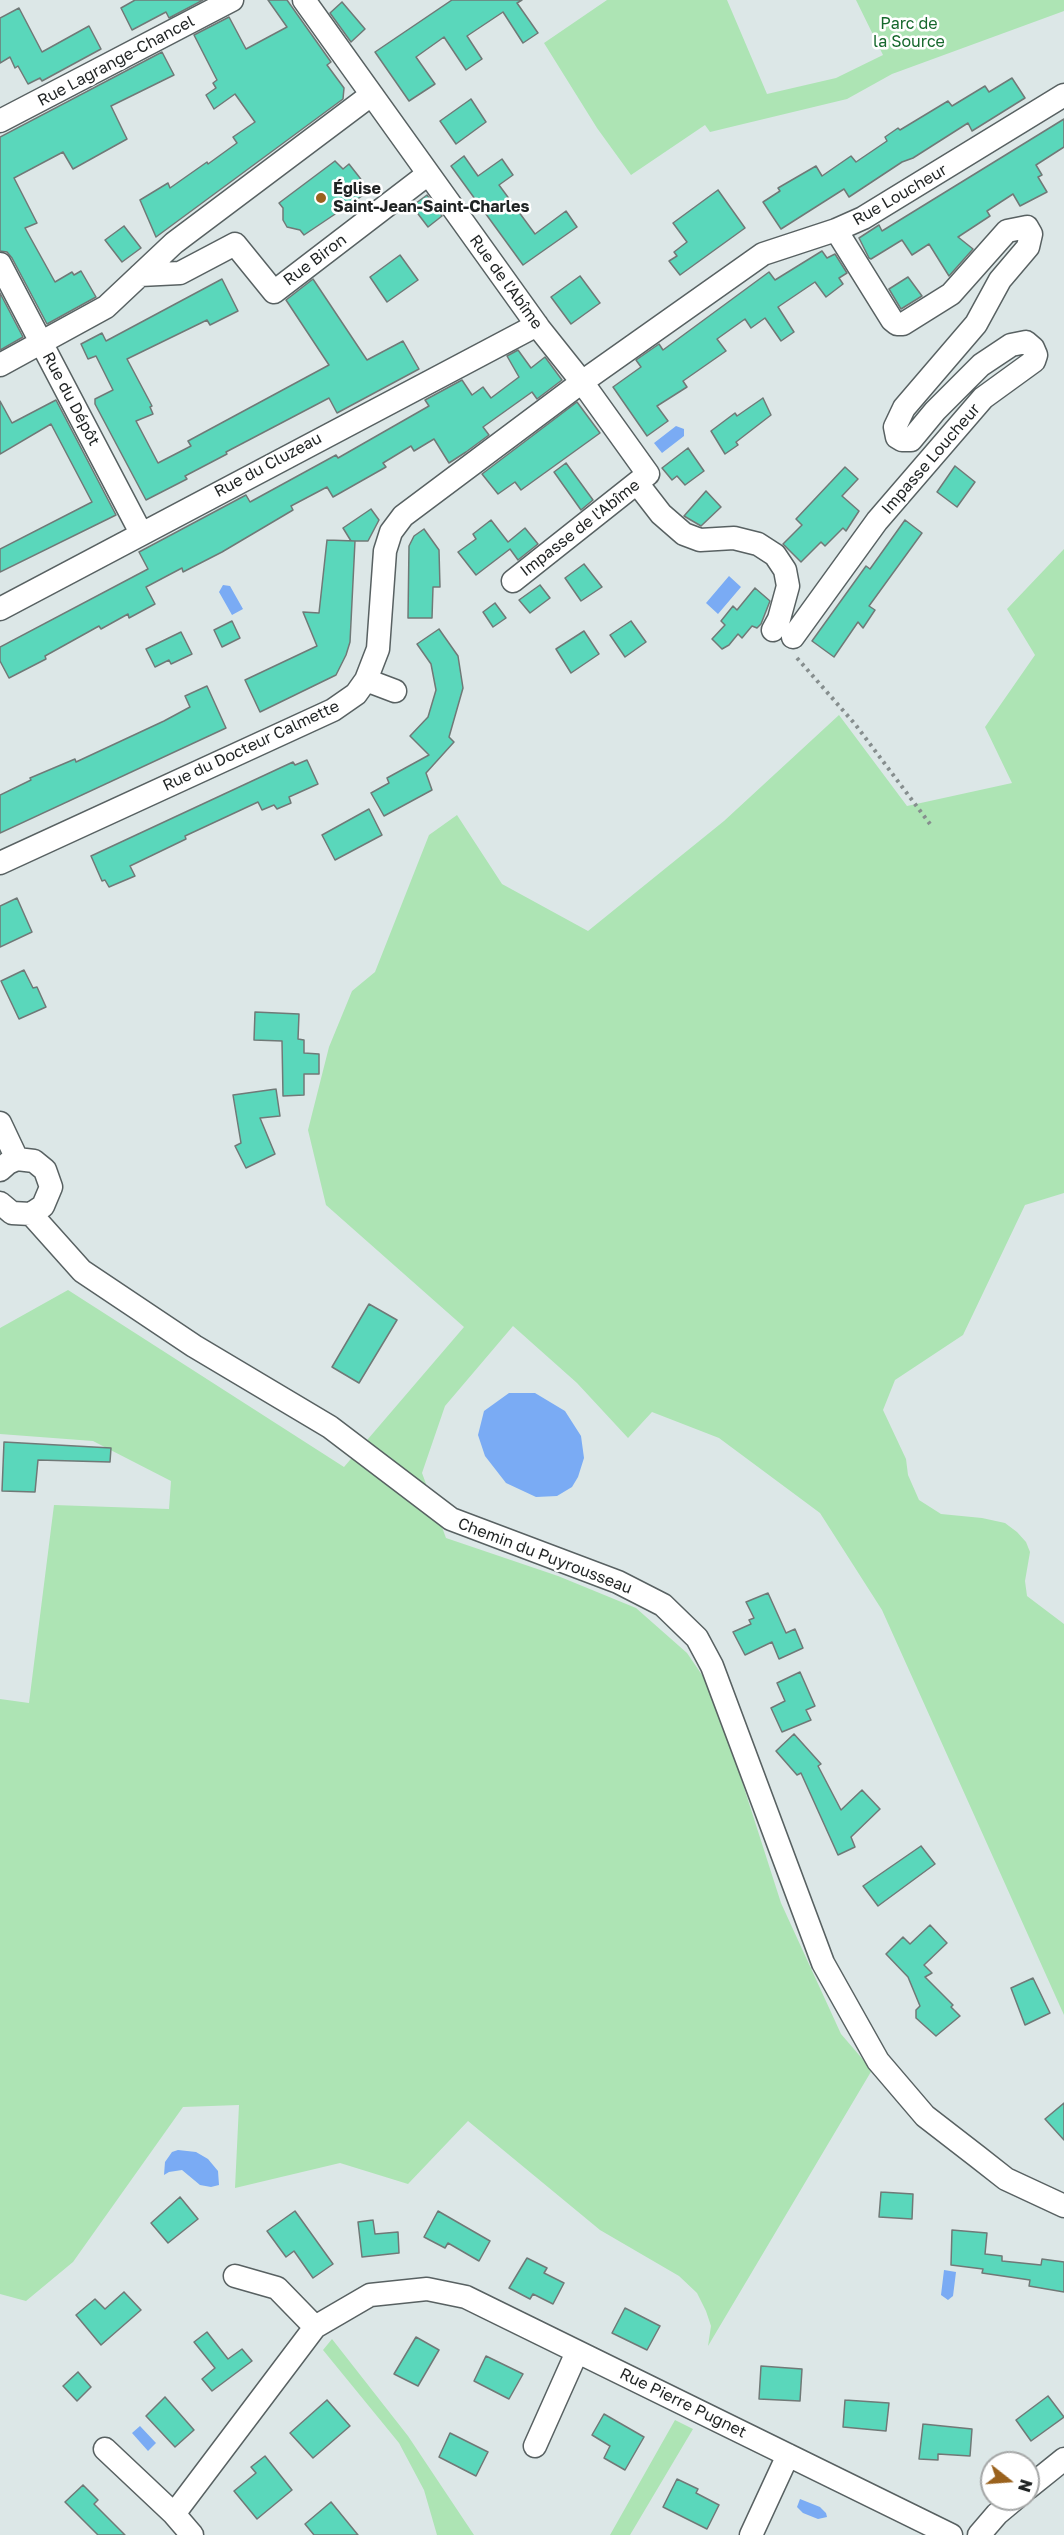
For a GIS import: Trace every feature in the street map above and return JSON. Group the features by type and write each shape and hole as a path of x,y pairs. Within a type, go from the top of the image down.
{"street":[{"name":"Rue Lagrange-Chancel","path":"0,121 232,0"},
{"name":"Rue de l'Abîme","path":"304,0 537,325 582,382 662,514 684,534 700,540 734,538 758,544 775,555 785,570 788,586 779,619 783,633"},
{"path":"0,365 106,307 174,243 371,95"},
{"name":"Rue Loucheur","path":"582,382 763,254 836,231 863,218 1064,95"},
{"name":"Rue Biron","path":"140,275 180,273 235,244 274,291 428,174"},
{"name":"Impasse Loucheur","path":"783,633 975,406 1034,362 1036,355 1033,348 1026,342 1011,345 981,365 934,411 911,440 902,440 897,437 895,427 904,408 976,324 1000,280 1028,247 1031,234 1027,227 1007,231 951,294 903,324 897,324 892,320 836,231"},
{"name":"Rue du Dépôt","path":"0,264 141,533"},
{"name":"Rue du Cluzeau","path":"0,609 537,325"},
{"name":"Rue du Docteur Calmette","path":"0,863 333,710 356,694 366,680 378,649 385,551 391,532 404,516 582,382"},
{"name":"Impasse de l'Abîme","path":"513,581 642,479"},
{"path":"366,680 395,692"},
{"path":"0,1123 8,1165 24,1159 38,1163 49,1178 48,1198 43,1206 32,1214 12,1213 0,1203"},
{"name":"Chemin du Puyrousseau","path":"32,1214 82,1271 194,1346 330,1427 451,1519 618,1582 663,1605 697,1638 712,1666 824,1963 878,2061 925,2116 1006,2179 1064,2206"},
{"path":"235,2276 277,2288 315,2327"},
{"name":"Rue Pierre Pugnet","path":"174,2514 315,2327 370,2295 427,2289 466,2297 951,2535"},
{"path":"535,2446 577,2352"},
{"path":"105,2449 174,2514 192,2535"},
{"path":"751,2535 788,2455"},
{"path":"1040,2478 1064,2459"},
{"path":"979,2535 1001,2511"}],"path":[{"path":"783,633 930,824"}],"green space":[{"name":"Parc de la Source","path":"607,0 727,0 767,94 836,78 883,55 856,0 1064,0 1064,11 892,74 847,99 710,132 705,125 631,175 597,128 544,43"},
{"path":"1064,549 1064,1193 1025,1205 963,1335 895,1380 883,1410 906,1459 908,1475 919,1500 941,1514 1005,1523 1017,1532 1026,1542 1030,1552 1025,1581 1027,1596 1064,1624 1064,2015 882,1610 820,1513 719,1438 652,1412 628,1438 577,1383 513,1326 445,1406 422,1473 446,1538 558,1576 636,1608 687,1653 713,1691 781,1903 841,2034 872,2070 708,2346 711,2326 706,2311 697,2293 679,2276 600,2230 468,2121 408,2184 340,2163 235,2188 239,2105 183,2107 73,2262 26,2301 0,2294 0,1699 29,1703 54,1505 169,1509 171,1481 93,1441 0,1434 0,1328 68,1290 344,1467 464,1327 326,1205 308,1130 329,1047 352,991 375,972 429,835 457,815 502,884 588,931 724,821 839,715 907,806 1012,783 985,727 1035,655 1007,609"},
{"path":"332,2339 408,2436 474,2535 437,2535 424,2490 399,2443 323,2350"},
{"path":"675,2420 693,2429 630,2535 610,2535"}],"water":[{"path":"676,426 684,429 684,436 662,453 654,443"},
{"path":"729,576 741,587 718,614 706,603"},
{"path":"223,585 230,586 243,609 232,615 219,592"},
{"path":"509,1393 535,1393 565,1411 581,1436 584,1458 578,1477 572,1487 557,1496 536,1497 506,1483 485,1456 478,1435 484,1411"},
{"path":"178,2150 196,2152 208,2159 218,2171 219,2185 211,2187 200,2185 182,2170 164,2175 165,2162 172,2152"},
{"path":"944,2270 956,2272 953,2296 948,2300 941,2295"},
{"path":"140,2426 156,2443 148,2451 132,2433"},
{"path":"800,2499 820,2507 827,2517 818,2519 803,2513 797,2507"}],"building":[{"path":"135,0 203,0 169,18 166,12 132,30 121,8"},
{"path":"268,0 287,0 331,62 327,65 344,88 343,99 156,237 140,200 168,183 170,188 207,162 208,164 237,143 233,137 255,122 235,94 214,109 206,95 216,88 213,83 217,80 194,35 229,17 246,49 287,27"},
{"path":"452,0 522,0 517,3 538,33 523,43 503,12 467,36 482,59 466,70 444,37 416,57 435,84 409,101 375,52"},
{"path":"342,2 365,29 351,42 330,13"},
{"path":"19,8 42,52 89,26 101,49 42,81 40,78 28,84 18,66 15,68 10,57 0,63 0,18"},
{"path":"162,52 174,75 111,106 127,139 73,169 63,152 14,178 37,223 25,228 55,282 72,272 74,275 81,271 96,297 47,324 12,258 7,252 0,251 0,137"},
{"path":"1012,78 1025,98 972,131 968,123 849,197 844,189 781,229 763,202 780,191 778,188 816,166 822,176 851,156 856,162 887,141 885,137 898,128 900,130 948,101 952,106 985,86 989,92"},
{"path":"471,99 486,122 456,144 440,121"},
{"path":"1064,119 1064,147 1036,165 1042,175 1038,177 1047,192 1020,206 1013,194 987,211 990,216 958,237 973,249 949,276 929,244 912,255 902,240 871,259 869,258 859,238 879,225 882,231"},
{"path":"464,156 478,176 502,159 513,175 499,185 535,234 566,211 577,227 523,265 451,166"},
{"name":"Église Saint-Jean-Saint-Charles","path":"335,161 343,169 349,164 360,178 363,183 357,187 362,196 304,235 300,230 287,227 283,220 283,208 279,203"},
{"path":"718,190 745,228 680,275 669,261 677,256 674,252 687,242 673,223"},
{"path":"427,195 442,216 428,227 412,206"},
{"path":"124,226 141,248 122,262 105,240"},
{"path":"822,251 827,258 835,254 847,273 839,278 843,284 826,297 815,282 778,307 794,332 781,341 765,318 751,328 745,319 717,339 726,351 683,381 687,387 657,406 668,421 647,436 613,387 641,367 636,360 659,344 663,350 769,272 775,280"},
{"path":"400,255 418,280 387,302 370,277"},
{"path":"580,276 600,303 571,324 551,297"},
{"path":"908,277 922,296 901,309 889,289"},
{"path":"222,279 238,311 210,325 207,320 127,359 152,406 150,407 153,414 136,421 158,463 191,446 188,441 329,365 286,300 313,279 367,360 403,341 419,369 337,413 329,398 226,452 227,454 185,476 187,479 146,500 95,404 95,399 113,390 96,356 88,359 81,344 102,333 106,341"},
{"path":"0,293 23,337 0,350"},
{"path":"518,350 531,368 545,357 562,380 537,399 532,392 483,427 489,435 449,463 434,439 414,451 411,446 383,463 386,467 333,497 327,487 291,506 293,510 222,552 183,572 182,568 146,587 155,604 129,618 128,614 101,629 99,626 45,656 46,659 9,678 0,661 0,647 148,569 139,552 246,495 250,502 336,455 338,458 429,406 425,400 462,380 472,395 483,387 491,398 519,377 507,356"},
{"path":"763,398 771,415 736,442 738,445 725,454 711,431 735,413 737,416"},
{"path":"56,400 116,515 0,572 0,549 92,502 51,424 0,454 0,401 12,423"},
{"path":"577,402 600,433 521,490 515,482 498,494 482,474"},
{"path":"688,448 704,471 685,485 677,476 672,480 662,468"},
{"path":"566,463 593,500 581,510 554,472"},
{"path":"955,466 975,482 957,507 937,492"},
{"path":"845,467 858,479 842,496 859,511 846,531 843,528 825,546 821,542 801,562 783,544 802,525 796,519"},
{"path":"706,491 721,507 701,526 684,516"},
{"path":"371,509 379,520 368,541 351,541 343,528"},
{"path":"491,520 508,542 525,528 538,544 518,560 510,549 476,575 458,552 476,539 473,534"},
{"path":"905,520 922,533 869,606 875,610 863,628 858,622 834,657 812,641 866,566 870,569"},
{"path":"424,529 439,550 440,587 433,587 432,618 408,618 409,546 414,536"},
{"path":"327,540 355,541 350,642 346,655 336,675 260,712 245,680 317,646 303,612 319,613"},
{"path":"584,564 602,587 581,601 565,578"},
{"path":"540,585 550,598 530,613 519,600"},
{"path":"755,588 770,601 761,624 757,628 752,626 742,638 738,634 729,645 722,649 712,639 725,625 721,621 733,606 737,610"},
{"path":"495,603 506,618 493,627 483,612"},
{"path":"232,621 240,638 222,647 214,630"},
{"path":"631,621 646,642 625,657 610,635"},
{"path":"439,629 458,656 463,688 449,737 454,742 426,773 432,790 384,816 371,793 389,783 387,778 429,755 410,736 428,717 436,690 431,664 417,644"},
{"path":"584,631 599,654 571,673 556,649"},
{"path":"181,632 192,654 171,664 169,660 155,667 146,649"},
{"path":"207,686 226,728 0,833 0,795 31,780 30,778 75,759 76,762 164,721 190,707 185,696"},
{"path":"307,760 318,784 289,797 291,803 277,809 274,805 262,810 258,802 185,836 186,839 130,866 135,876 109,887 105,880 102,881 91,856 293,762 295,765"},
{"path":"369,809 382,835 335,860 322,835"},
{"path":"17,898 32,932 0,947 0,906"},
{"path":"24,970 33,988 37,987 46,1007 19,1019 1,981"},
{"path":"255,1012 299,1014 298,1039 304,1040 304,1053 319,1054 319,1074 304,1074 304,1095 283,1096 282,1041 254,1040"},
{"path":"276,1089 280,1116 260,1118 275,1154 246,1168 235,1146 241,1143 233,1095"},
{"path":"369,1304 397,1320 359,1383 332,1367"},
{"path":"4,1442 111,1448 110,1462 38,1460 35,1492 2,1491"},
{"path":"768,1593 786,1633 795,1629 803,1648 779,1659 772,1642 745,1655 733,1632 751,1624 749,1620 754,1618 746,1602"},
{"path":"800,1672 815,1706 806,1710 811,1720 782,1732 771,1708 785,1701 777,1683"},
{"path":"794,1734 821,1764 818,1766 841,1810 862,1790 880,1809 851,1837 855,1847 838,1855 801,1773 797,1775 776,1751"},
{"path":"921,1846 935,1864 878,1906 863,1886"},
{"path":"930,1925 947,1943 924,1965 932,1973 925,1977 953,2005 951,2007 960,2016 936,2036 916,2018 916,2010 920,2006 908,1977 886,1954 903,1937 910,1944"},
{"path":"1033,1978 1050,2013 1025,2025 1011,1988"},
{"path":"1064,2103 1064,2140 1045,2119"},
{"path":"881,2192 913,2194 912,2219 879,2217"},
{"path":"180,2197 198,2219 168,2243 151,2223"},
{"path":"295,2211 333,2264 313,2278 294,2251 286,2257 267,2231"},
{"path":"438,2211 490,2241 479,2261 448,2243 445,2248 424,2237"},
{"path":"373,2220 375,2234 398,2232 399,2253 362,2257 358,2222"},
{"path":"952,2230 987,2233 985,2254 1002,2256 1002,2261 1041,2265 1042,2259 1064,2262 1064,2292 1029,2286 1030,2280 982,2273 983,2269 951,2265"},
{"path":"527,2258 547,2268 544,2273 564,2283 553,2304 533,2294 530,2299 509,2288"},
{"path":"124,2292 141,2310 101,2345 76,2315 95,2299 105,2309"},
{"path":"625,2308 660,2326 647,2350 612,2333"},
{"path":"207,2332 228,2359 242,2349 252,2361 212,2391 202,2379 215,2368 194,2342"},
{"path":"416,2337 439,2350 418,2386 394,2374"},
{"path":"486,2356 523,2374 509,2399 474,2381"},
{"path":"761,2366 802,2369 800,2401 759,2399"},
{"path":"78,2372 91,2387 77,2401 63,2386"},
{"path":"1048,2396 1064,2417 1031,2441 1016,2420"},
{"path":"165,2397 194,2430 175,2447 146,2416"},
{"path":"327,2400 350,2426 313,2458 290,2433"},
{"path":"845,2400 889,2403 886,2431 843,2427"},
{"path":"604,2414 644,2437 625,2470 604,2458 610,2446 592,2435"},
{"path":"923,2424 972,2429 970,2456 938,2454 938,2460 919,2459"},
{"path":"450,2433 488,2452 476,2476 439,2457"},
{"path":"265,2456 292,2490 257,2519 234,2491 256,2473 251,2467"},
{"path":"677,2479 698,2489 696,2493 719,2505 707,2529 663,2507"},
{"path":"83,2485 98,2500 94,2504 125,2535 98,2535 65,2502"},
{"path":"331,2502 358,2535 314,2535 305,2524"}],"place":[{"name":"Église Saint-Jean-Saint-Charles","path":"321,198"}]}
